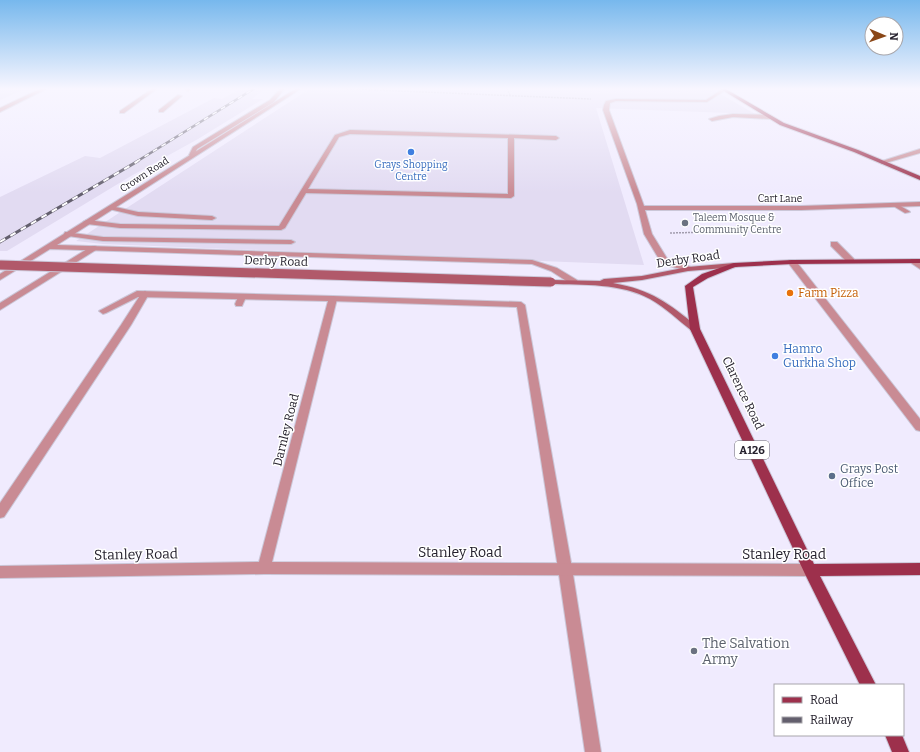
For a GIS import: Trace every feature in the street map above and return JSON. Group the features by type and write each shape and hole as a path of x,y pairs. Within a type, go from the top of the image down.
{"main road":[{"path":"781,123 920,178"},
{"name":"Derby Road","path":"0,265 584,283 642,278 688,269 734,265 852,261 918,263"},
{"name":"Clarence Road","path":"734,265 705,276 688,286 695,329 810,570 867,684"},
{"path":"584,283 625,288 647,295 664,303 695,329"},
{"name":"Stanley Road","path":"810,570 920,569"},
{"path":"893,736 901,752"}],"street":[{"path":"192,154 195,148 236,123"},
{"name":"Crown Road","path":"0,278 243,123"},
{"path":"611,123 648,234 665,262 688,269"},
{"path":"87,222 120,226 281,228 305,191 337,136 350,132 556,138"},
{"path":"305,191 511,196 511,137"},
{"path":"882,162 920,151"},
{"name":"Cart Lane","path":"640,208 897,206 920,204"},
{"path":"897,206 907,212"},
{"path":"111,208 138,214 212,218"},
{"path":"68,234 103,239 291,242"},
{"path":"834,244 852,261"},
{"path":"48,247 532,262 561,272 574,282"},
{"path":"0,307 95,248"},
{"path":"792,262 920,427"},
{"path":"103,311 137,294 240,300 332,299 521,305 565,568 593,752"},
{"path":"0,513 126,325 145,294"},
{"name":"Darnley Road","path":"264,568 332,299"},
{"name":"Stanley Road","path":"0,572 264,568 810,570"}],"path":[{"path":"648,234 713,232"}],"shaded area":[{"path":"166,123 224,123 131,176 7,251 0,251 0,197 85,156 100,158"},
{"path":"257,123 601,123 644,265 103,244 76,241"}],"railway":[{"path":"136,162 199,123"},
{"path":"0,242 138,161"}],"place":[{"name":"Grays Shopping Centre","path":"411,152"},
{"name":"Taleem Mosque & Community Centre","path":"685,223"},
{"name":"Farm Pizza","path":"790,293"},
{"name":"Hamro Gurkha Shop","path":"775,356"},
{"name":"Grays Post Office","path":"832,476"},
{"name":"The Salvation Army","path":"694,651"}]}
